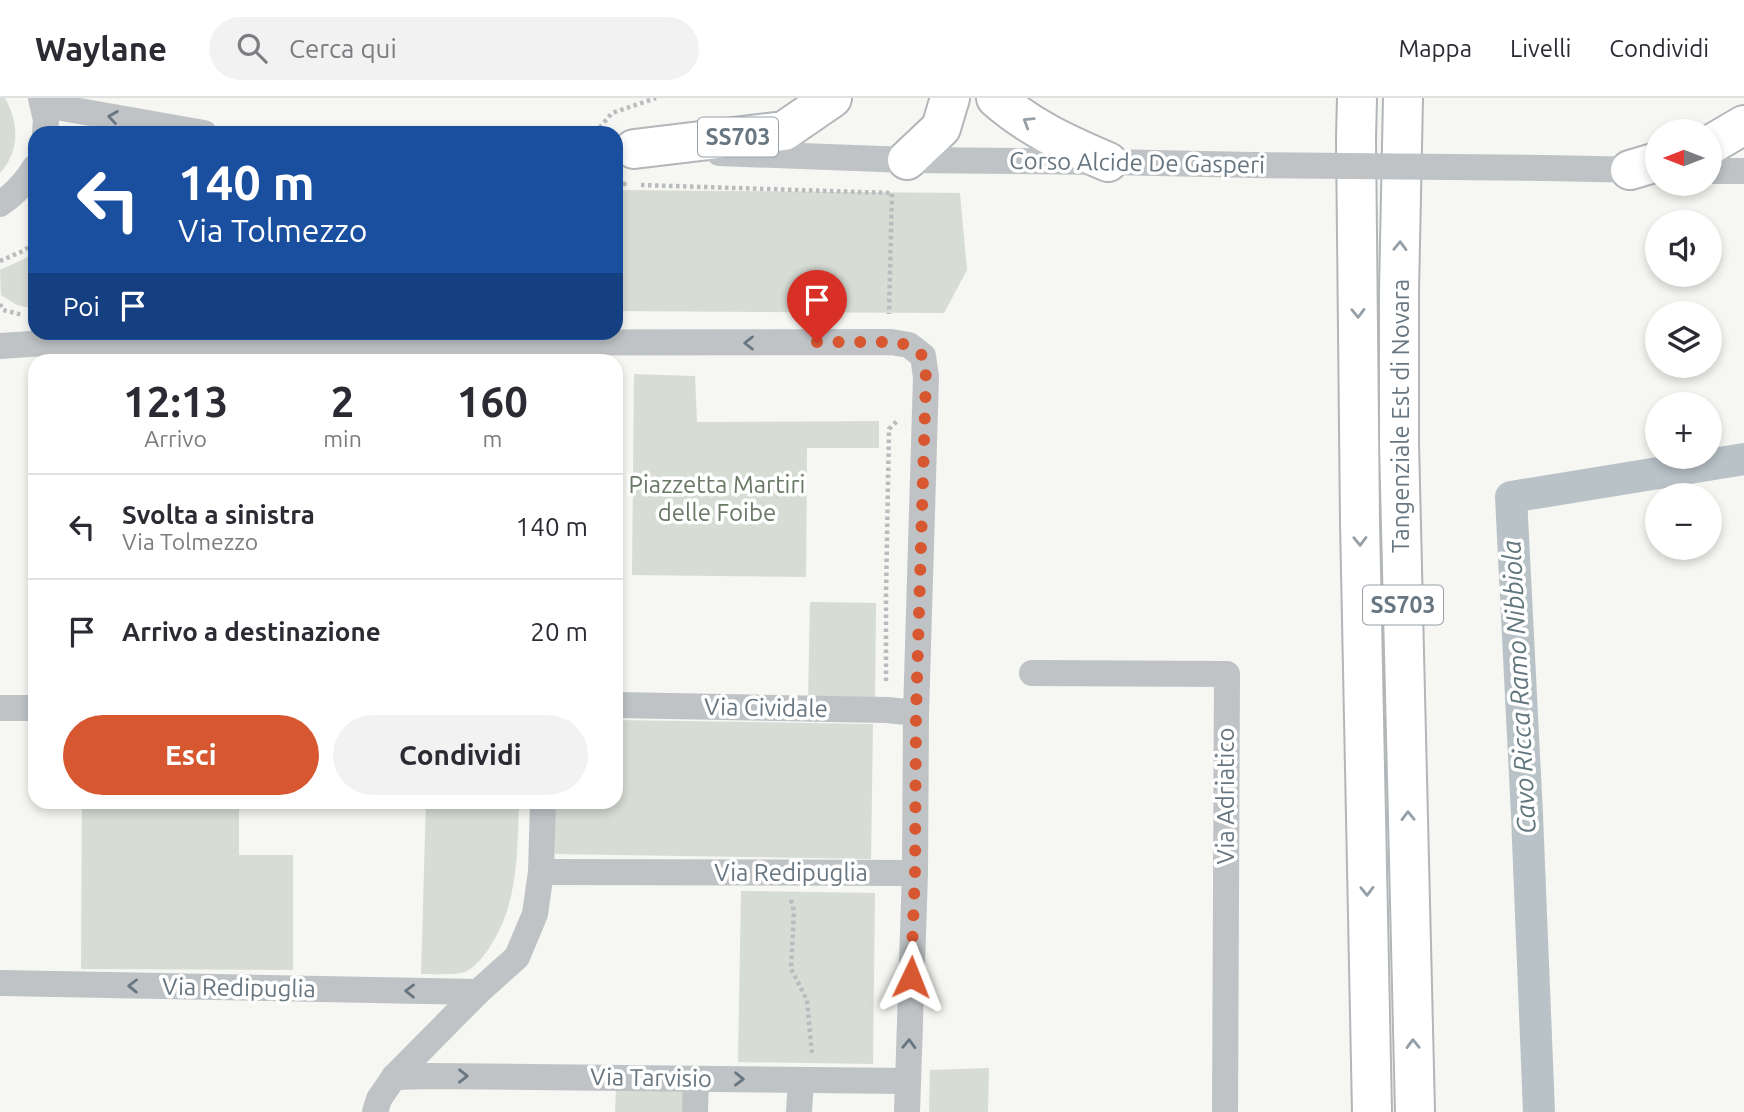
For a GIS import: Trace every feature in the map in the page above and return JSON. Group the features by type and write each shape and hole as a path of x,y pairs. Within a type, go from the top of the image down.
{"highway":[{"name":"SS703","path":"625,149 784,131 832,98"},
{"path":"907,160 940,128 950,98"},
{"path":"996,98 1012,112 1058,141 1108,162"},
{"name":"Tangenziale Est di Novara","path":"1354,98 1372,1112"},
{"name":"Tangenziale Est di Novara","path":"1405,98 1399,292 1399,443 1415,1112"},
{"path":"1722,138 1744,125"}],"street":[{"path":"42,98 46,126"},
{"path":"42,98 62,108 164,126"},
{"name":"Corso Alcide De Gasperi","path":"625,149 907,160 1645,167"},
{"path":"1722,171 1744,171"},
{"path":"0,204 28,179"},
{"path":"0,331 28,335"},
{"path":"67,340 210,352 554,352 891,342 909,345 923,356 926,377 907,1112"},
{"path":"0,346 74,341"},
{"name":"Via Adriatico","path":"1032,673 1227,674 1225,1112"},
{"name":"Via Cividale","path":"623,705 887,710 916,713"},
{"path":"0,708 28,708"},
{"path":"375,1112 379,1100 394,1077 478,992 517,957 535,914 541,872 543,809"},
{"name":"Via Redipuglia","path":"541,872 915,873"},
{"name":"Via Redipuglia","path":"0,983 478,992"},
{"path":"799,1112 807,1073"},
{"name":"Via Tarvisio","path":"394,1077 696,1079 807,1073 908,1081"},
{"path":"695,1112 696,1079"}],"path":[{"path":"601,126 612,113 656,98"},
{"path":"623,184 892,193 890,315 880,315"},
{"path":"0,261 28,248"},
{"path":"0,304 3,310 24,316"},
{"path":"784,873 794,911 791,970 807,1000 807,1073"}],"green space":[{"path":"0,98 5,98 10,107 15,137 11,156 0,173"},
{"path":"623,190 960,193 967,270 944,313 623,311"},
{"path":"28,256 28,307 17,305 1,295 0,270"},
{"name":"Piazzetta Martiri delle Foibe","path":"634,374 695,376 697,422 879,421 879,448 807,448 806,577 632,575"},
{"path":"810,602 876,603 875,704 808,703"},
{"path":"623,720 873,724 871,859 555,854 555,809 623,809"},
{"path":"82,809 239,809 239,855 293,855 293,970 81,969"},
{"path":"426,809 519,809 511,897 498,933 486,953 465,972 421,974"},
{"path":"741,891 875,893 873,1064 738,1062"},
{"path":"989,1068 988,1112 929,1112 930,1070"},
{"path":"616,1087 684,1089 684,1112 615,1112"}],"waterway":[{"name":"Cavo Ricca Ramo Nibbiola","path":"1539,1112 1511,497 1744,459"}],"route":[{"path":"817,342 891,342 909,345 923,356 926,377 911,977"}]}
